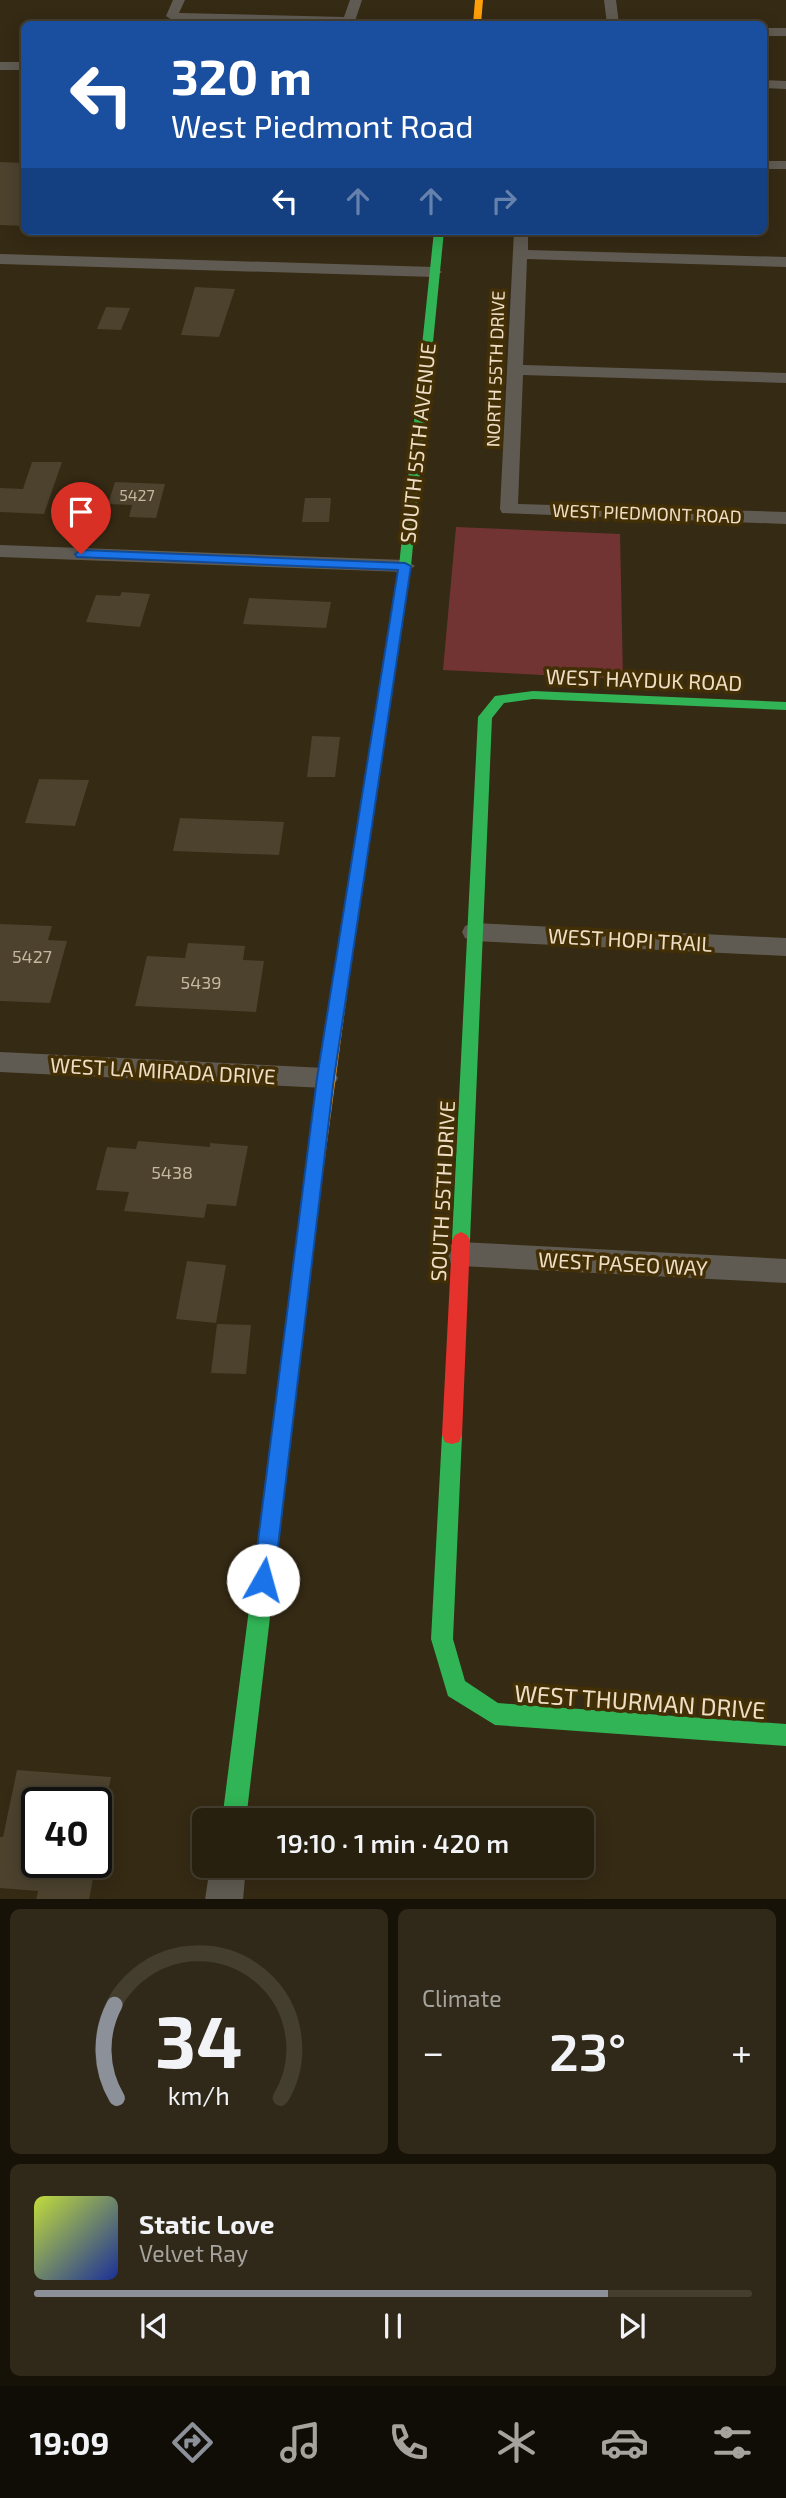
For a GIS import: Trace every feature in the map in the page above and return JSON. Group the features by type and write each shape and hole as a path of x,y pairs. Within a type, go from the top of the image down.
{"street":[{"path":"179,0 172,16 349,21 356,0"},
{"path":"477,21 479,0"},
{"path":"610,0 613,21"},
{"path":"767,32 786,32"},
{"path":"0,66 21,66"},
{"path":"767,84 786,85"},
{"path":"767,165 786,165"},
{"name":"SOUTH 55TH AVENUE","path":"235,1808 325,1078 405,566 439,235"},
{"name":"NORTH 55TH DRIVE","path":"509,509 520,235"},
{"path":"520,254 786,262"},
{"path":"0,259 434,272"},
{"path":"514,370 786,378"},
{"name":"WEST PIEDMONT ROAD","path":"509,509 786,518"},
{"path":"0,551 405,566"},
{"name":"WEST HAYDUK ROAD","path":"500,699 533,695 786,706"},
{"name":"SOUTH 55TH DRIVE","path":"456,1688 442,1639 485,717 500,699"},
{"name":"WEST HOPI TRAIL","path":"474,932 786,947"},
{"name":"WEST LA MIRADA DRIVE","path":"0,1062 325,1078"},
{"name":"WEST PASEO WAY","path":"460,1254 786,1271"},
{"name":"WEST THURMAN DRIVE","path":"456,1688 495,1714 786,1735"},
{"path":"224,1899 227,1878"}],"shaded area":[{"path":"456,527 620,534 623,679 443,670"}],"building":[{"path":"0,162 21,163 21,226 0,225"},
{"path":"195,287 235,289 219,337 181,335"},
{"path":"106,307 130,308 121,330 97,329"},
{"path":"32,462 62,462 44,514 0,512 0,488 23,489"},
{"path":"115,482 165,484 156,518 129,517 132,505 108,504"},
{"path":"305,498 331,498 329,522 302,522"},
{"path":"122,592 150,594 140,627 86,622 96,595 120,596"},
{"path":"249,598 331,602 326,628 243,624"},
{"path":"312,736 340,737 335,777 307,777"},
{"path":"39,779 89,780 75,826 25,823"},
{"path":"180,818 284,822 279,855 173,851"},
{"path":"0,924 52,926 48,940 67,941 50,1003 0,1001"},
{"path":"188,943 245,946 243,960 264,961 256,1012 135,1006 147,956 185,958"},
{"path":"138,1141 210,1147 210,1143 248,1146 236,1206 207,1204 204,1218 124,1211 129,1192 96,1190 107,1147 136,1149"},
{"path":"187,1261 226,1265 216,1323 176,1319"},
{"path":"217,1324 251,1325 246,1374 211,1373"},
{"path":"17,1770 111,1777 109,1787 21,1787 21,1878 93,1878 89,1899 36,1899 38,1891 0,1888 0,1837 3,1837"}],"traffic: fast":[{"path":"342,972 405,566 439,235"},
{"path":"461,1240 485,717 500,699 533,695 786,706"},
{"path":"235,1808 311,1195"},
{"path":"452,1435 442,1639 456,1688 495,1714 786,1735"}],"traffic: slow":[{"path":"477,21 479,0"},
{"path":"311,1195 342,972"}],"traffic: jam":[{"path":"452,1435 461,1240"}],"route":[{"path":"81,554 405,566 325,1078 263,1580"}]}
